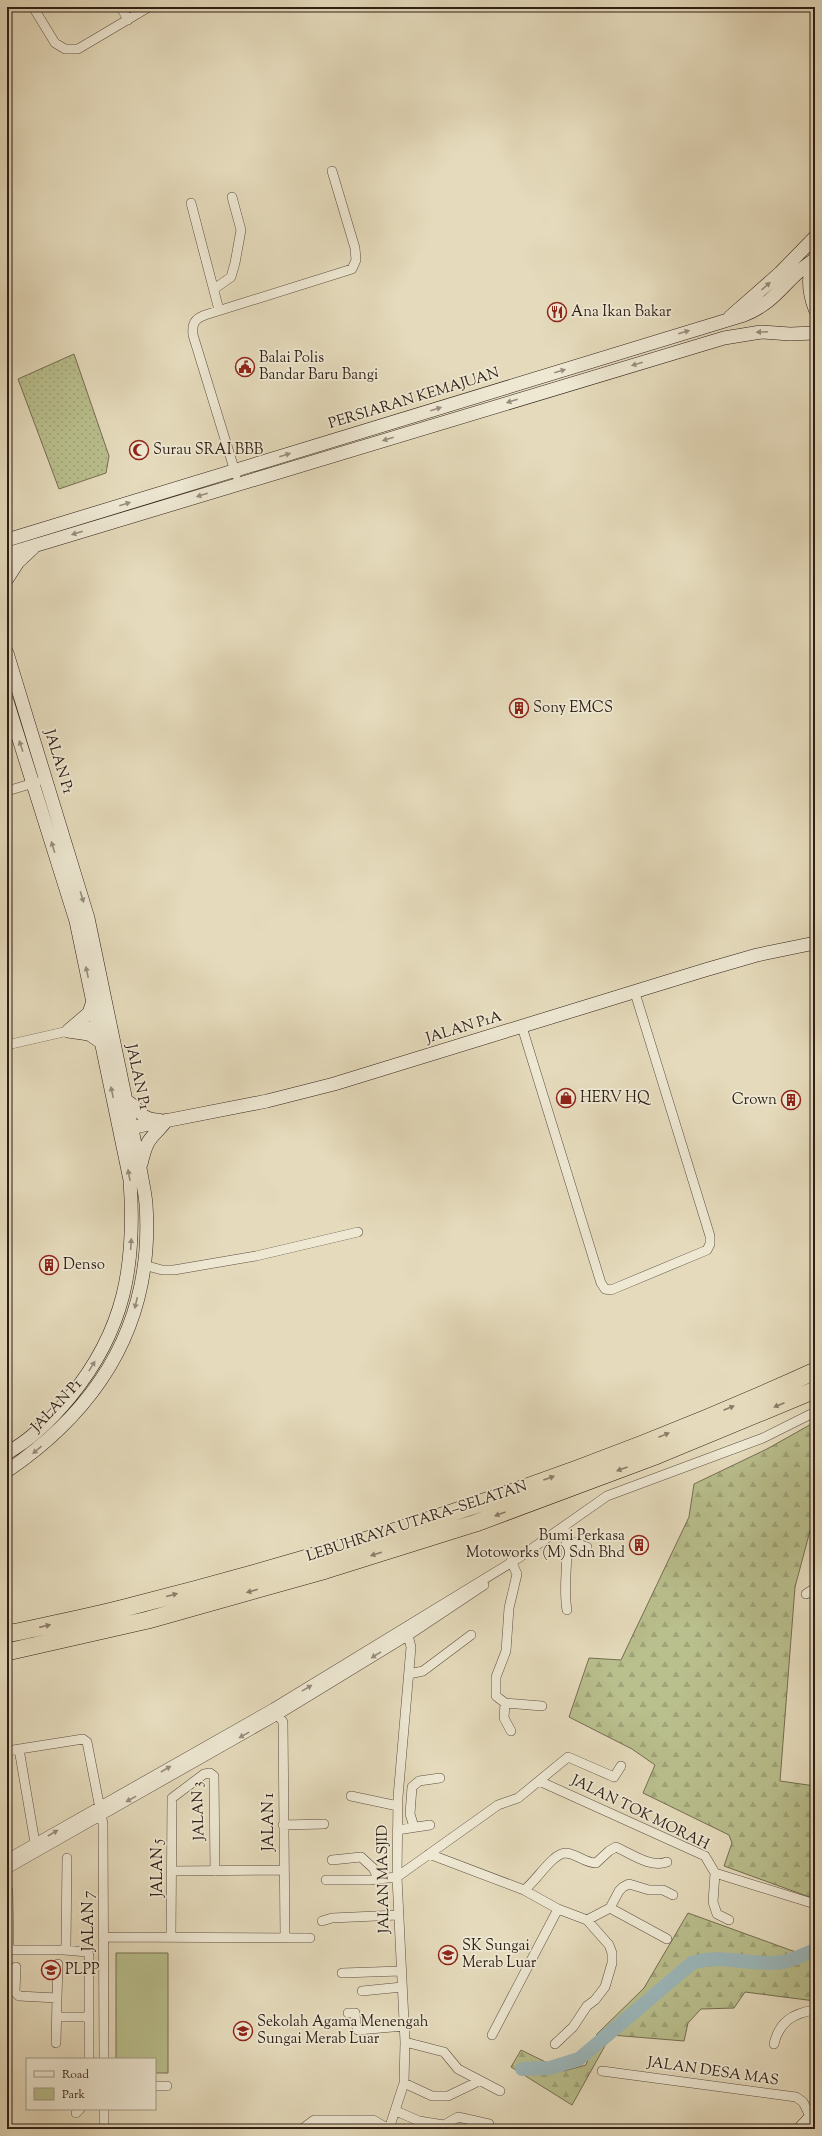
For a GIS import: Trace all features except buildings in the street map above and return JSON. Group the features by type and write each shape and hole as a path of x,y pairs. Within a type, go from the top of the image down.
{"highway":[{"name":"LEBUHRAYA UTARA–SELATAN","path":"7,1634 131,1606 304,1560 470,1507 649,1441 814,1372"},
{"name":"LEBUHRAYA UTARA–SELATAN","path":"7,1652 148,1620 326,1570 476,1523 658,1456 815,1390"}],"main road":[{"path":"726,320 780,273 815,236"},
{"path":"815,259 810,279 810,292 815,308"},
{"name":"PERSIARAN KEMAJUAN","path":"7,540 756,310 766,304 801,269 815,259"},
{"name":"PERSIARAN KEMAJUAN","path":"7,554 724,338 761,332 790,334 815,332"},
{"path":"790,334 815,340"},
{"path":"7,579 18,562 36,545"},
{"name":"JALAN P1","path":"7,653 88,918 103,1023 101,1042 126,1129 140,1168 146,1203 146,1254 144,1265 133,1314 118,1351 97,1386 84,1404 34,1453 7,1471"},
{"name":"JALAN P1","path":"7,701 76,922 93,1001 103,1023 126,1101 131,1241 124,1295 116,1320 100,1353 81,1383 40,1430 7,1453"},
{"name":"JALAN P1A","path":"126,1129 267,1101 334,1084 522,1028 757,955 815,943"},
{"path":"68,1031 89,1013 93,1001"},
{"path":"68,1031 89,1034 101,1042"},
{"path":"126,1101 144,1117 154,1120 167,1120"},
{"path":"140,1168 148,1140 167,1120"},
{"path":"800,2129 813,2115"}],"street":[{"path":"33,7 54,44 65,49 78,49 149,7"},
{"path":"121,7 128,20"},
{"path":"239,484 192,330 195,320 199,317 352,269 356,260 355,248 332,171"},
{"path":"214,289 231,277 235,264 241,230 232,197"},
{"path":"191,203 219,310"},
{"path":"7,791 46,779"},
{"path":"522,1028 602,1283 605,1289 611,1290 707,1250 710,1244 710,1236 635,993"},
{"path":"7,1045 103,1023"},
{"path":"144,1265 162,1270 174,1270 256,1256 358,1232"},
{"path":"7,1868 100,1811 276,1712 407,1631 514,1562 608,1496 763,1438 815,1412"},
{"path":"564,1528 566,1540 564,1596 567,1610"},
{"path":"566,1540 587,1547"},
{"path":"514,1562 517,1574 509,1608 506,1651 496,1677 494,1692 496,1696 505,1703 542,1706"},
{"path":"806,1594 815,1588"},
{"name":"JALAN MASJID","path":"389,2129 404,2083 405,2042 398,1915 397,1830 412,1647 407,1631"},
{"path":"409,1674 423,1671 471,1635"},
{"path":"505,1703 504,1718 511,1731"},
{"name":"JALAN 1","path":"276,1712 283,1722 285,1938"},
{"name":"JALAN 7","path":"19,1749 85,1739 103,1824 104,2058"},
{"path":"7,1751 19,1749 35,1843"},
{"path":"326,1880 379,1879 397,1877 498,1805 518,1798 568,1757 614,1777 620,1766"},
{"name":"JALAN 3","path":"172,1798 204,1774 210,1773 214,1776 215,1871"},
{"path":"414,1827 410,1814 412,1787 419,1781 440,1778"},
{"name":"JALAN TOK MORAH","path":"539,1781 705,1856 716,1872 815,1904"},
{"path":"351,1796 398,1806"},
{"name":"JALAN 5","path":"171,1937 172,1798"},
{"path":"7,1859 35,1843 100,1811"},
{"path":"284,1825 324,1824"},
{"path":"397,1830 430,1825"},
{"path":"524,1890 530,1886 556,1856 566,1853 589,1863 596,1863 609,1851 616,1848 651,1864 660,1865 667,1862"},
{"path":"430,1854 524,1890 558,1909 587,1920 609,1945 612,1953 610,1975 605,1987 595,2000 587,2006 573,2027 555,2044"},
{"path":"332,1860 361,1857 373,1868 379,1879"},
{"path":"64,1950 67,1939 67,1858"},
{"path":"172,1872 284,1870"},
{"path":"716,1872 713,1902 716,1914 730,1920"},
{"path":"587,1920 610,1908 619,1891 629,1884 649,1890 663,1890 673,1895"},
{"path":"8,1890 8,1950 64,1950 88,1952 89,2058"},
{"path":"610,1908 667,1939"},
{"path":"492,2035 558,1909"},
{"path":"322,1921 332,1918 398,1915"},
{"path":"103,1937 310,1938"},
{"path":"56,2043 58,1964"},
{"path":"16,1967 15,1992 19,1996 57,1998"},
{"path":"342,1973 401,1971"},
{"path":"362,1992 402,1987"},
{"path":"774,2044 777,2030 800,2012 815,2010"},
{"path":"348,2013 355,2013 358,2030 404,2026"},
{"path":"57,2017 89,2017"},
{"path":"405,2042 444,2052 458,2069 500,2091"},
{"name":"JALAN DESA MAS","path":"602,2071 796,2097 803,2102 813,2115"},
{"path":"404,2083 432,2096 448,2096 475,2083"},
{"path":"156,2086 167,2086"},
{"path":"104,2110 104,2129"},
{"path":"396,2111 419,2121 444,2124 458,2117 489,2124"},
{"path":"302,2129 314,2120 373,2120 389,2129"}],"green space":[{"path":"74,354 109,456 106,473 59,489 18,379"},
{"path":"815,1422 815,1512 795,1587 780,1781 815,1786 815,1899 724,1866 732,1843 729,1835 643,1793 655,1765 632,1749 569,1717 589,1658 621,1660 689,1517 694,1484 767,1449"},
{"path":"688,1913 815,1959 815,2001 745,1992 734,2008 701,2009 688,2023 684,2041 611,2035 572,2105 511,2067 521,2050 564,2071 586,2065 597,2034 644,1988"},
{"path":"116,1953 168,1953 168,2073 156,2073 156,2058 116,2058"}],"waterway":[{"path":"522,2069 550,2068 579,2059 692,1963 715,1959 760,1963 783,1962 815,1950"},
{"path":"355,2129 359,2124"}],"place":[{"name":"Ana Ikan Bakar","path":"557,312"},
{"name":"Balai Polis Bandar Baru Bangi","path":"245,367"},
{"name":"Surau SRAI BBB","path":"139,450"},
{"name":"Sony EMCS","path":"519,708"},
{"name":"HERV HQ","path":"566,1098"},
{"name":"Crown","path":"791,1100"},
{"name":"Denso","path":"49,1265"},
{"name":"Bumi Perkasa Motoworks (M) Sdn Bhd","path":"639,1545"},
{"name":"SK Sungai Merab Luar","path":"448,1955"},
{"name":"PLPP","path":"51,1970"},
{"name":"Sekolah Agama Menengah Sungai Merab Luar","path":"243,2031"}]}
